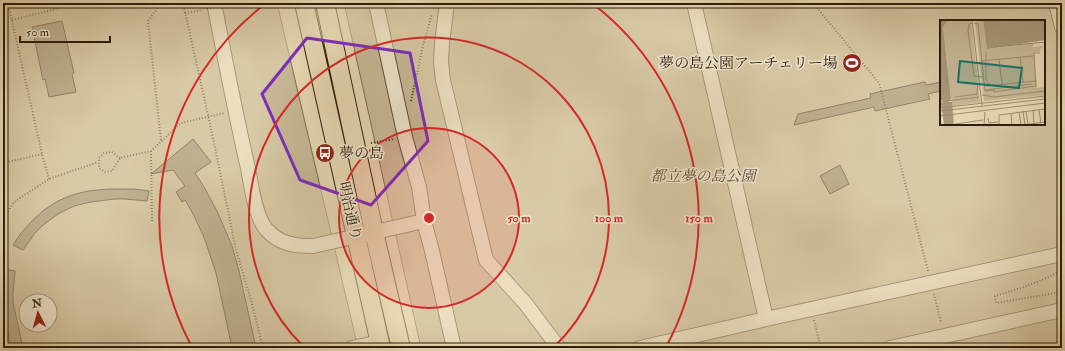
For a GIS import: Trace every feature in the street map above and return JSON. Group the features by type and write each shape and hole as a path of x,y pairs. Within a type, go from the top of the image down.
{"main road":[{"name":"明治通り","path":"304,3 381,345"},
{"name":"明治通り","path":"325,3 374,232 401,348"}],"street":[{"path":"376,3 406,137 419,187 424,221 454,348"},
{"path":"447,3 441,62 443,80 486,260 525,304 559,348"},
{"path":"694,3 766,319"},
{"path":"1056,3 1062,27"},
{"path":"210,6 255,202 260,218 266,228 278,240 297,246 313,246 424,221"},
{"path":"640,348 1062,254"},
{"path":"890,348 1062,310"},
{"path":"352,348 381,345"}],"path":[{"path":"8,3 49,179"},
{"path":"12,20 80,3"},
{"path":"161,3 148,21 161,141"},
{"path":"183,3 236,250 263,348"},
{"path":"185,13 210,6 232,3"},
{"path":"813,3 879,83 932,283 943,336"},
{"path":"410,106 423,46 433,10"},
{"path":"120,158 112,152 104,153 98,158 99,168 105,172 112,171 120,158 151,151 181,123 235,111"},
{"path":"371,143 406,137"},
{"path":"151,151 152,220"},
{"path":"3,163 42,154"},
{"path":"3,219 14,202 49,179 98,162"},
{"path":"1062,270 1052,276 995,296 996,303 1062,292"},
{"path":"812,309 821,348"}],"highlighted area":[{"path":"307,38 410,53 428,141 371,205 300,180 262,94"}],"green space":[{"path":"3,3 277,3 358,348 3,348"},
{"name":"都立夢の島公園","path":"344,3 1062,3 1062,348 421,348"}],"building":[{"path":"62,21 74,73 72,74 76,92 49,97 45,79 43,80 32,27"},
{"path":"925,82 926,85 940,82 940,91 928,94 930,99 875,111 874,107 794,125 798,114 871,98 870,94"},
{"path":"193,139 211,162 195,173 217,211 232,246 256,348 232,348 216,273 204,237 185,200 182,202 176,192 185,186 173,170 151,174"},
{"path":"840,165 849,184 830,194 820,176"},
{"path":"134,189 149,191 147,201 115,199 74,206 58,214 42,226 23,250 13,245 21,233 34,219 58,201 72,195 88,191"},
{"path":"5,269 15,271 13,302 18,325 18,333 20,333 23,348 11,348 4,315 3,277"}],"place":[{"name":"夢の島公園アーチェリー場","path":"852,63"},
{"name":"夢の島","path":"325,153"}]}
